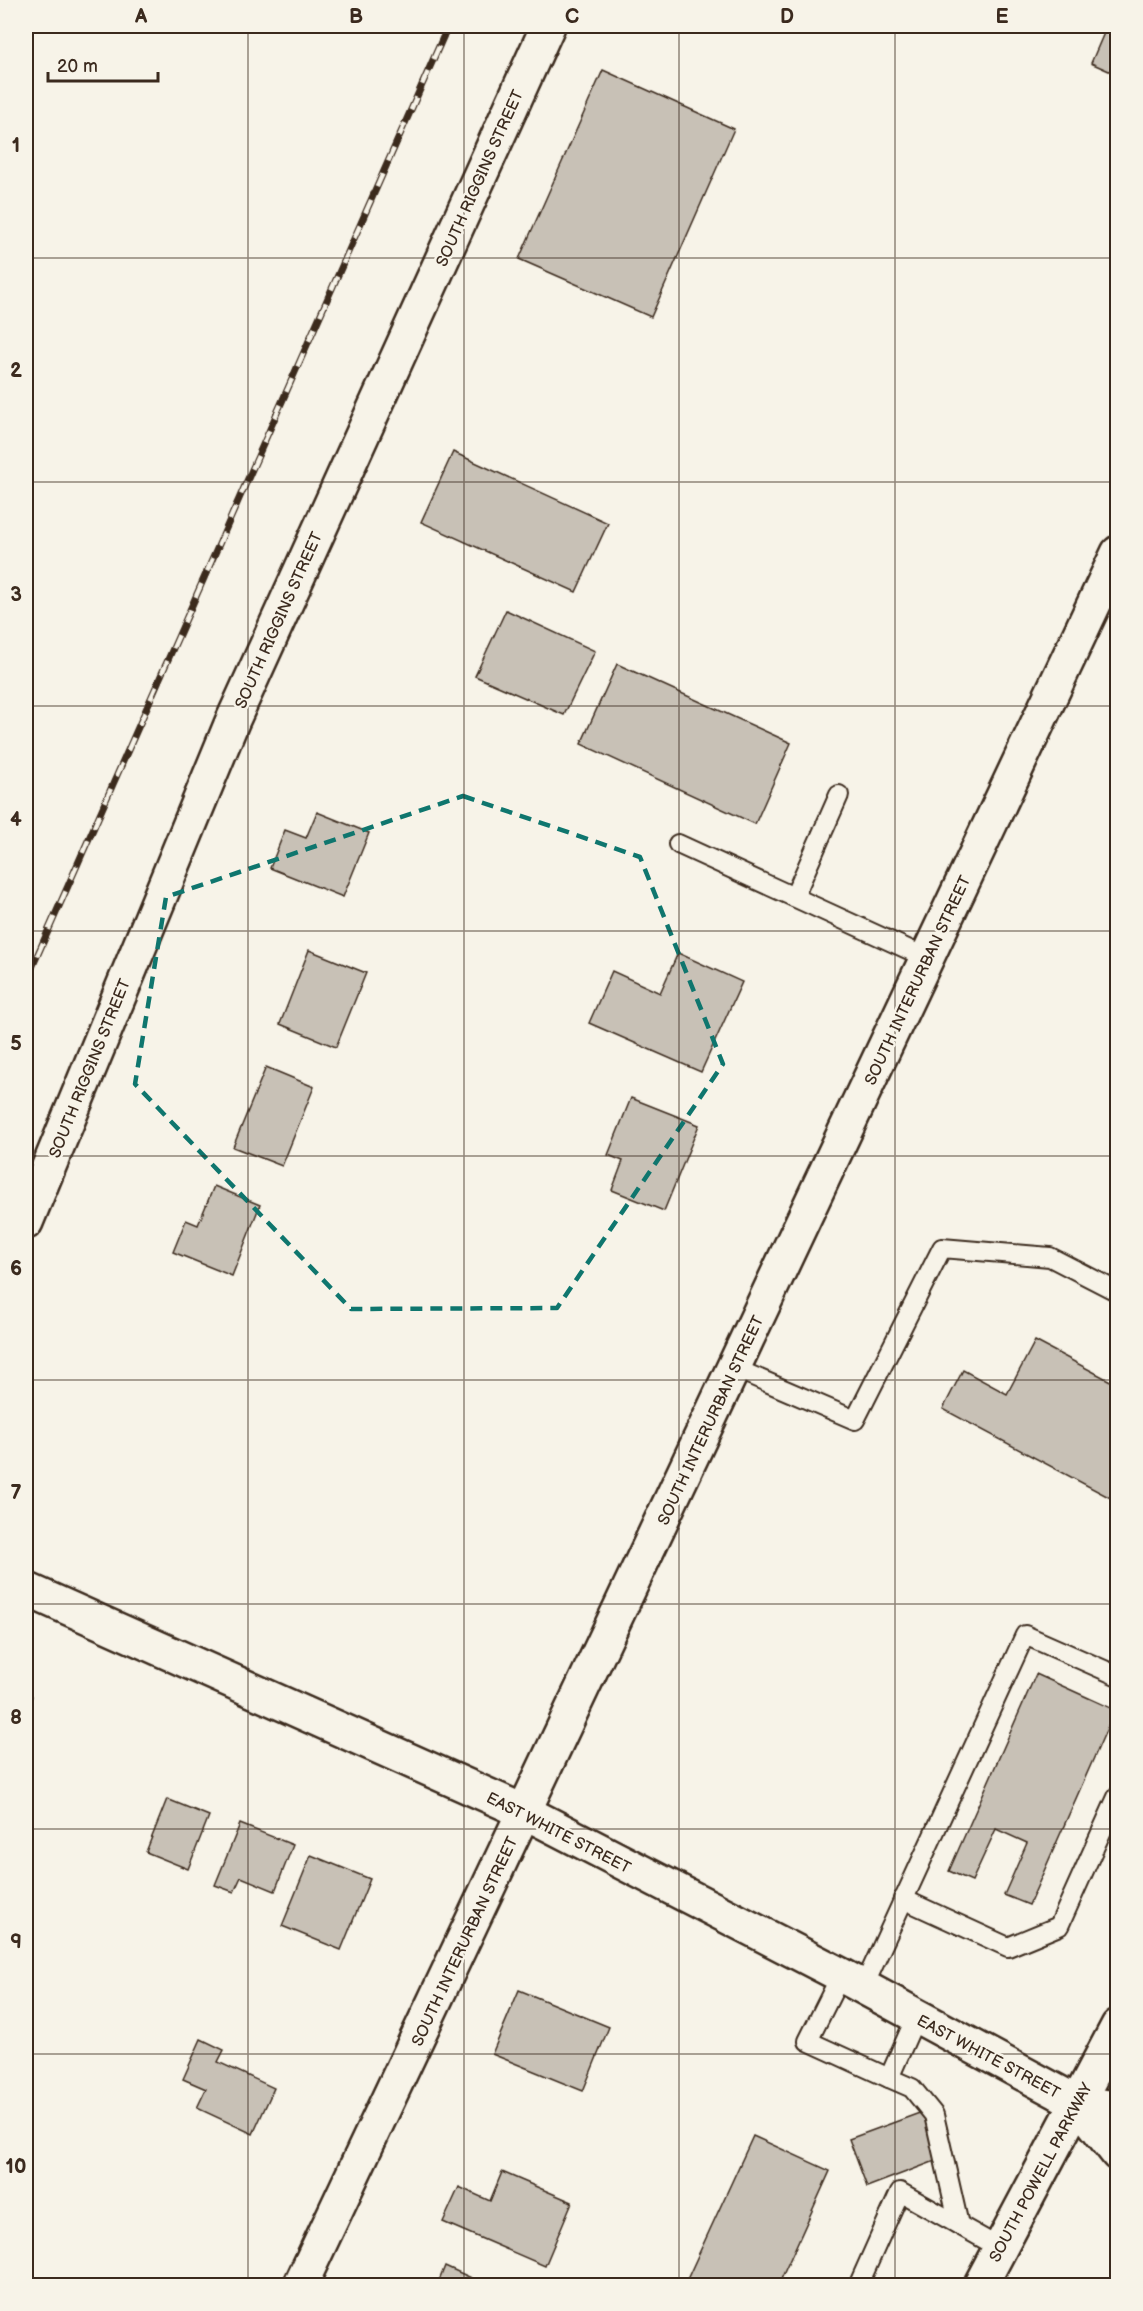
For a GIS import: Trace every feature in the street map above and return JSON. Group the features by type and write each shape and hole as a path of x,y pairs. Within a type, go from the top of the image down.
{"street":[{"name":"SOUTH RIGGINS STREET","path":"26,1222 232,722 548,26"},
{"name":"SOUTH INTERURBAN STREET","path":"300,2286 1118,553"},
{"name":"EAST WHITE STREET","path":"26,1589 525,1812 852,1981 1077,2103"},
{"name":"SOUTH POWELL PARKWAY","path":"980,2286 1118,2026"},
{"path":"1077,2103 1118,2108"},
{"path":"1077,2103 1118,2154"}],"lane":[{"path":"794,897 839,795"},
{"path":"678,844 927,958"},
{"path":"734,1368 855,1420 942,1248 1050,1257 1118,1293"},
{"path":"959,2225 934,2115 912,2088 808,2041 852,1981 903,1899 1025,1635 1118,1676"},
{"path":"903,1899 1008,1947 1059,1926 1118,1795"},
{"path":"889,2078 916,2017"},
{"path":"858,2286 900,2192 1000,2248"}],"highlighted area":[{"path":"463,796 640,857 723,1064 557,1308 351,1309 135,1084 166,897"}],"building":[{"path":"1107,26 1118,26 1118,75 1091,63"},
{"path":"603,70 734,129 651,317 519,259"},
{"path":"453,452 608,523 576,592 421,522"},
{"path":"506,610 595,651 564,715 475,676"},
{"path":"617,664 791,743 755,824 581,744"},
{"path":"317,812 369,833 343,897 270,868 285,830 306,838"},
{"path":"309,950 366,973 336,1047 280,1024"},
{"path":"678,953 742,982 701,1072 589,1023 612,971 660,993"},
{"path":"266,1067 314,1087 282,1166 233,1147"},
{"path":"631,1098 699,1125 664,1211 612,1190 623,1161 608,1155"},
{"path":"214,1186 260,1205 232,1276 173,1252 186,1220 198,1225"},
{"path":"1035,1341 1118,1385 1118,1502 943,1409 963,1370 1007,1394"},
{"path":"1036,1674 1115,1710 1029,1905 1004,1895 1027,1843 996,1829 972,1881 949,1871"},
{"path":"26,1693 32,1696 26,1712"},
{"path":"167,1799 209,1816 188,1869 146,1852"},
{"path":"240,1824 293,1845 275,1891 241,1877 234,1892 215,1885"},
{"path":"311,1855 370,1879 341,1950 282,1926"},
{"path":"519,1990 609,2027 583,2091 492,2054"},
{"path":"201,2039 224,2050 218,2062 274,2088 253,2134 197,2108 206,2089 183,2079"},
{"path":"925,2111 943,2158 867,2187 849,2139"},
{"path":"753,2136 830,2171 778,2286 684,2286"},
{"path":"502,2172 572,2202 545,2266 443,2222 459,2187 490,2201"},
{"path":"445,2266 489,2286 437,2286"}],"railway":[{"path":"26,981 448,26"}]}
